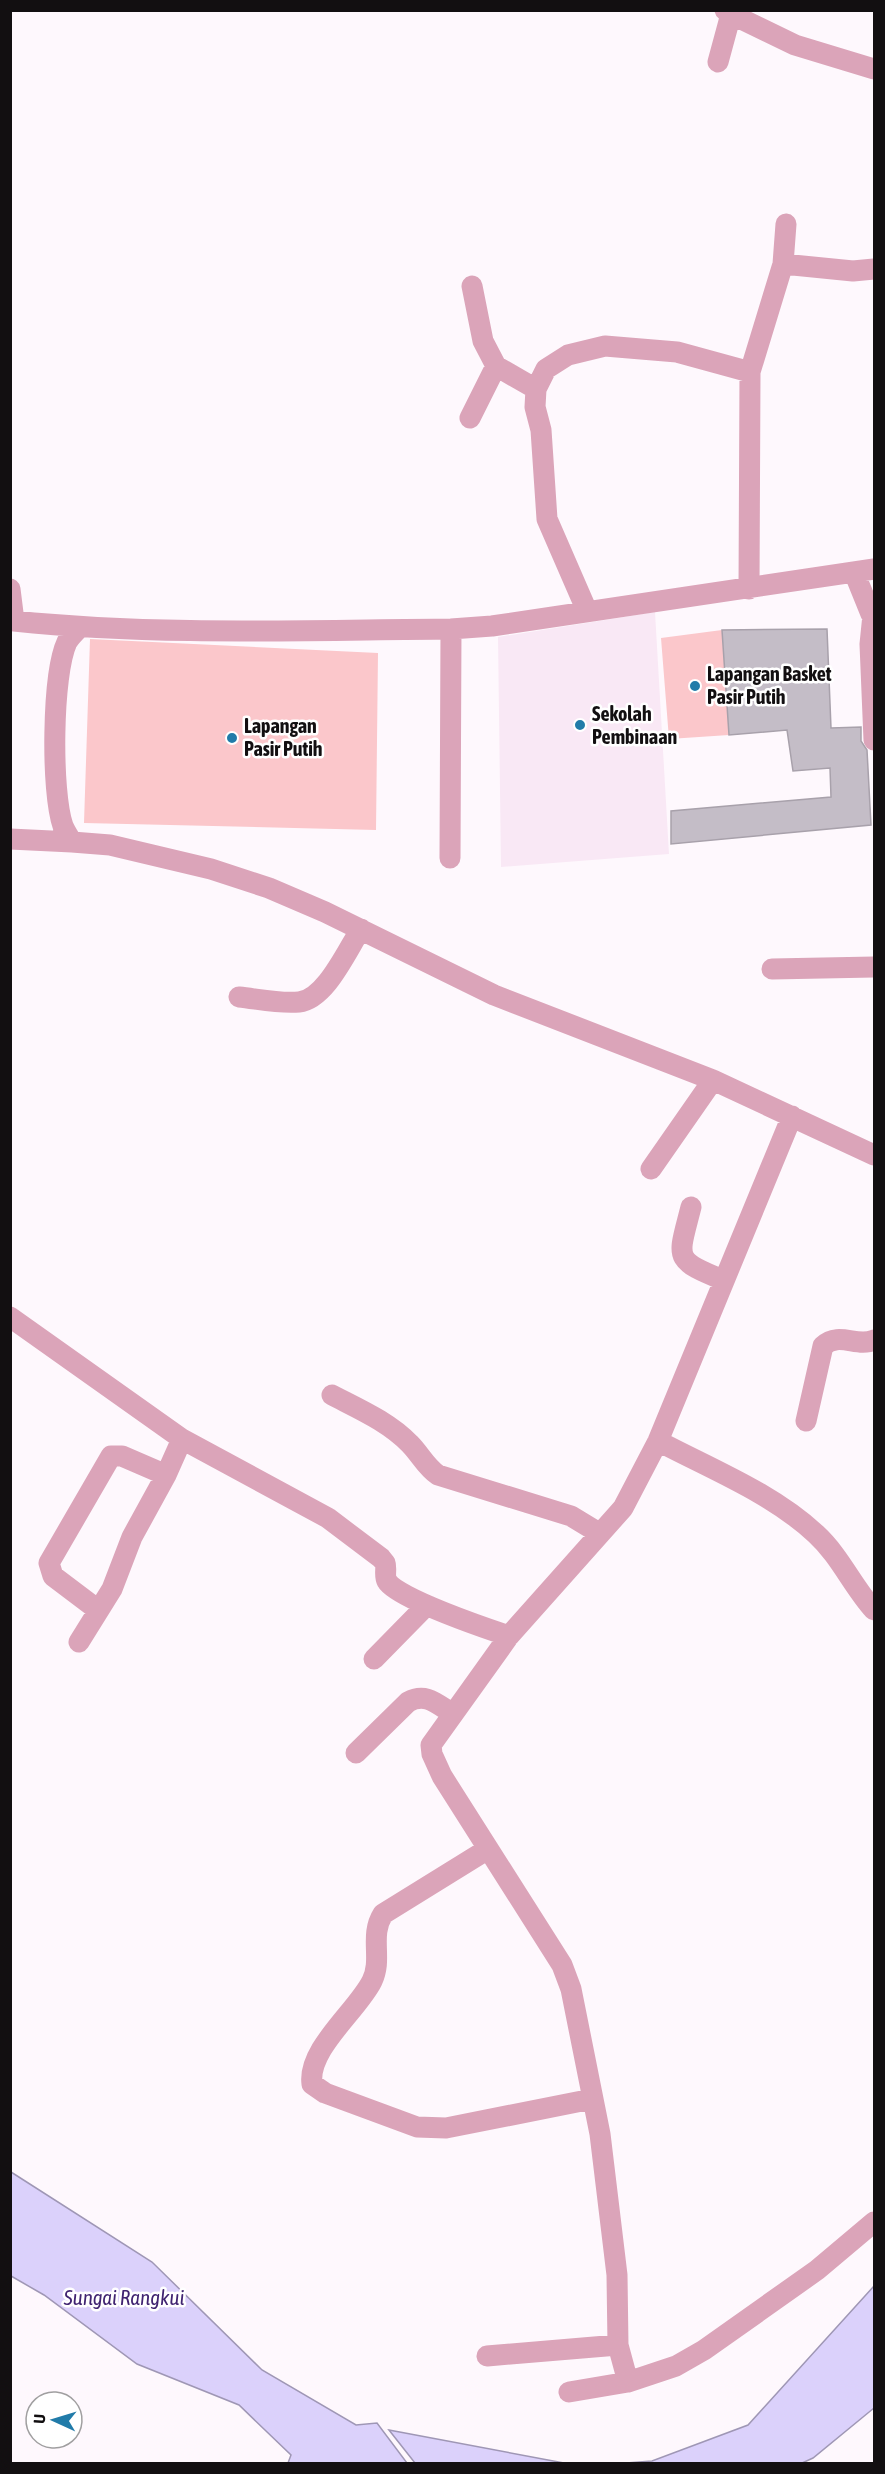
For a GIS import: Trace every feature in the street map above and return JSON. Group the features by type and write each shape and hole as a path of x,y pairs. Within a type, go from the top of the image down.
{"street":[{"path":"718,62 729,12 795,45 874,69"},
{"path":"749,589 750,372 783,264 786,224"},
{"path":"783,264 853,271 874,269"},
{"path":"472,286 483,341 496,366 536,389"},
{"path":"587,611 547,519 541,430 535,407 536,389 546,369 568,355 605,346 677,352 750,372"},
{"path":"470,418 496,366"},
{"path":"10,589 14,621 79,628 194,631 451,629 749,589 864,571 873,609 870,644 874,740"},
{"path":"72,842 63,826 59,805 56,703 62,658 68,641 79,628"},
{"path":"450,858 451,629"},
{"path":"10,839 111,845 240,877 361,929 494,995 713,1080 874,1155"},
{"path":"239,997 299,1002 310,999 330,979 361,929"},
{"path":"772,969 874,967"},
{"path":"651,1169 713,1080"},
{"path":"628,2382 618,2344 617,2275 600,2133 571,1989 562,1965 442,1776 432,1754 431,1745 509,1636 623,1508 658,1441 792,1116"},
{"path":"691,1207 683,1240 685,1261 689,1266 723,1280"},
{"path":"10,1317 182,1439 328,1518 385,1563 387,1582 426,1606 509,1636"},
{"path":"806,1421 823,1346 830,1340 839,1338 864,1343 874,1341"},
{"path":"332,1395 388,1425 411,1445 429,1469 438,1475 571,1516 599,1533"},
{"path":"79,1642 112,1589 132,1537 166,1475 182,1439"},
{"path":"658,1441 766,1498 816,1534 841,1563 874,1611"},
{"path":"98,1610 53,1576 49,1563 111,1456 122,1456 166,1475"},
{"path":"374,1659 426,1606"},
{"path":"356,1753 408,1702 417,1697 427,1697 453,1714"},
{"path":"488,1849 382,1914 375,1931 378,1969 368,1987 334,2032 312,2071 312,2084 325,2093 417,2127 446,2128 592,2099"},
{"path":"569,2392 628,2382 676,2366 704,2350 817,2270 874,2222"},
{"path":"487,2356 618,2344"}],"shaded area":[{"name":"Sekolah Pembinaan","path":"655,612 669,854 501,867 498,637"},
{"name":"Lapangan Basket Pasir Putih","path":"722,630 729,735 669,739 661,638"},
{"name":"Lapangan Pasir Putih","path":"90,639 378,653 376,830 84,823"}],"water":[{"name":"Sungai Rangkui","path":"11,2172 152,2262 262,2370 356,2425 377,2423 407,2463 288,2463 291,2455 239,2405 137,2364 44,2295 11,2276"},
{"path":"874,2286 874,2408 813,2458 800,2464 626,2463 652,2461 748,2425"},
{"path":"389,2430 564,2463 415,2463"}],"building":[{"path":"827,629 831,728 861,727 861,741 867,750 871,825 671,844 671,811 831,797 830,768 793,771 787,730 729,735 722,630"}],"place":[{"name":"Lapangan Basket Pasir Putih","path":"695,686"},
{"name":"Sekolah Pembinaan","path":"580,725"},
{"name":"Lapangan Pasir Putih","path":"232,738"}]}
